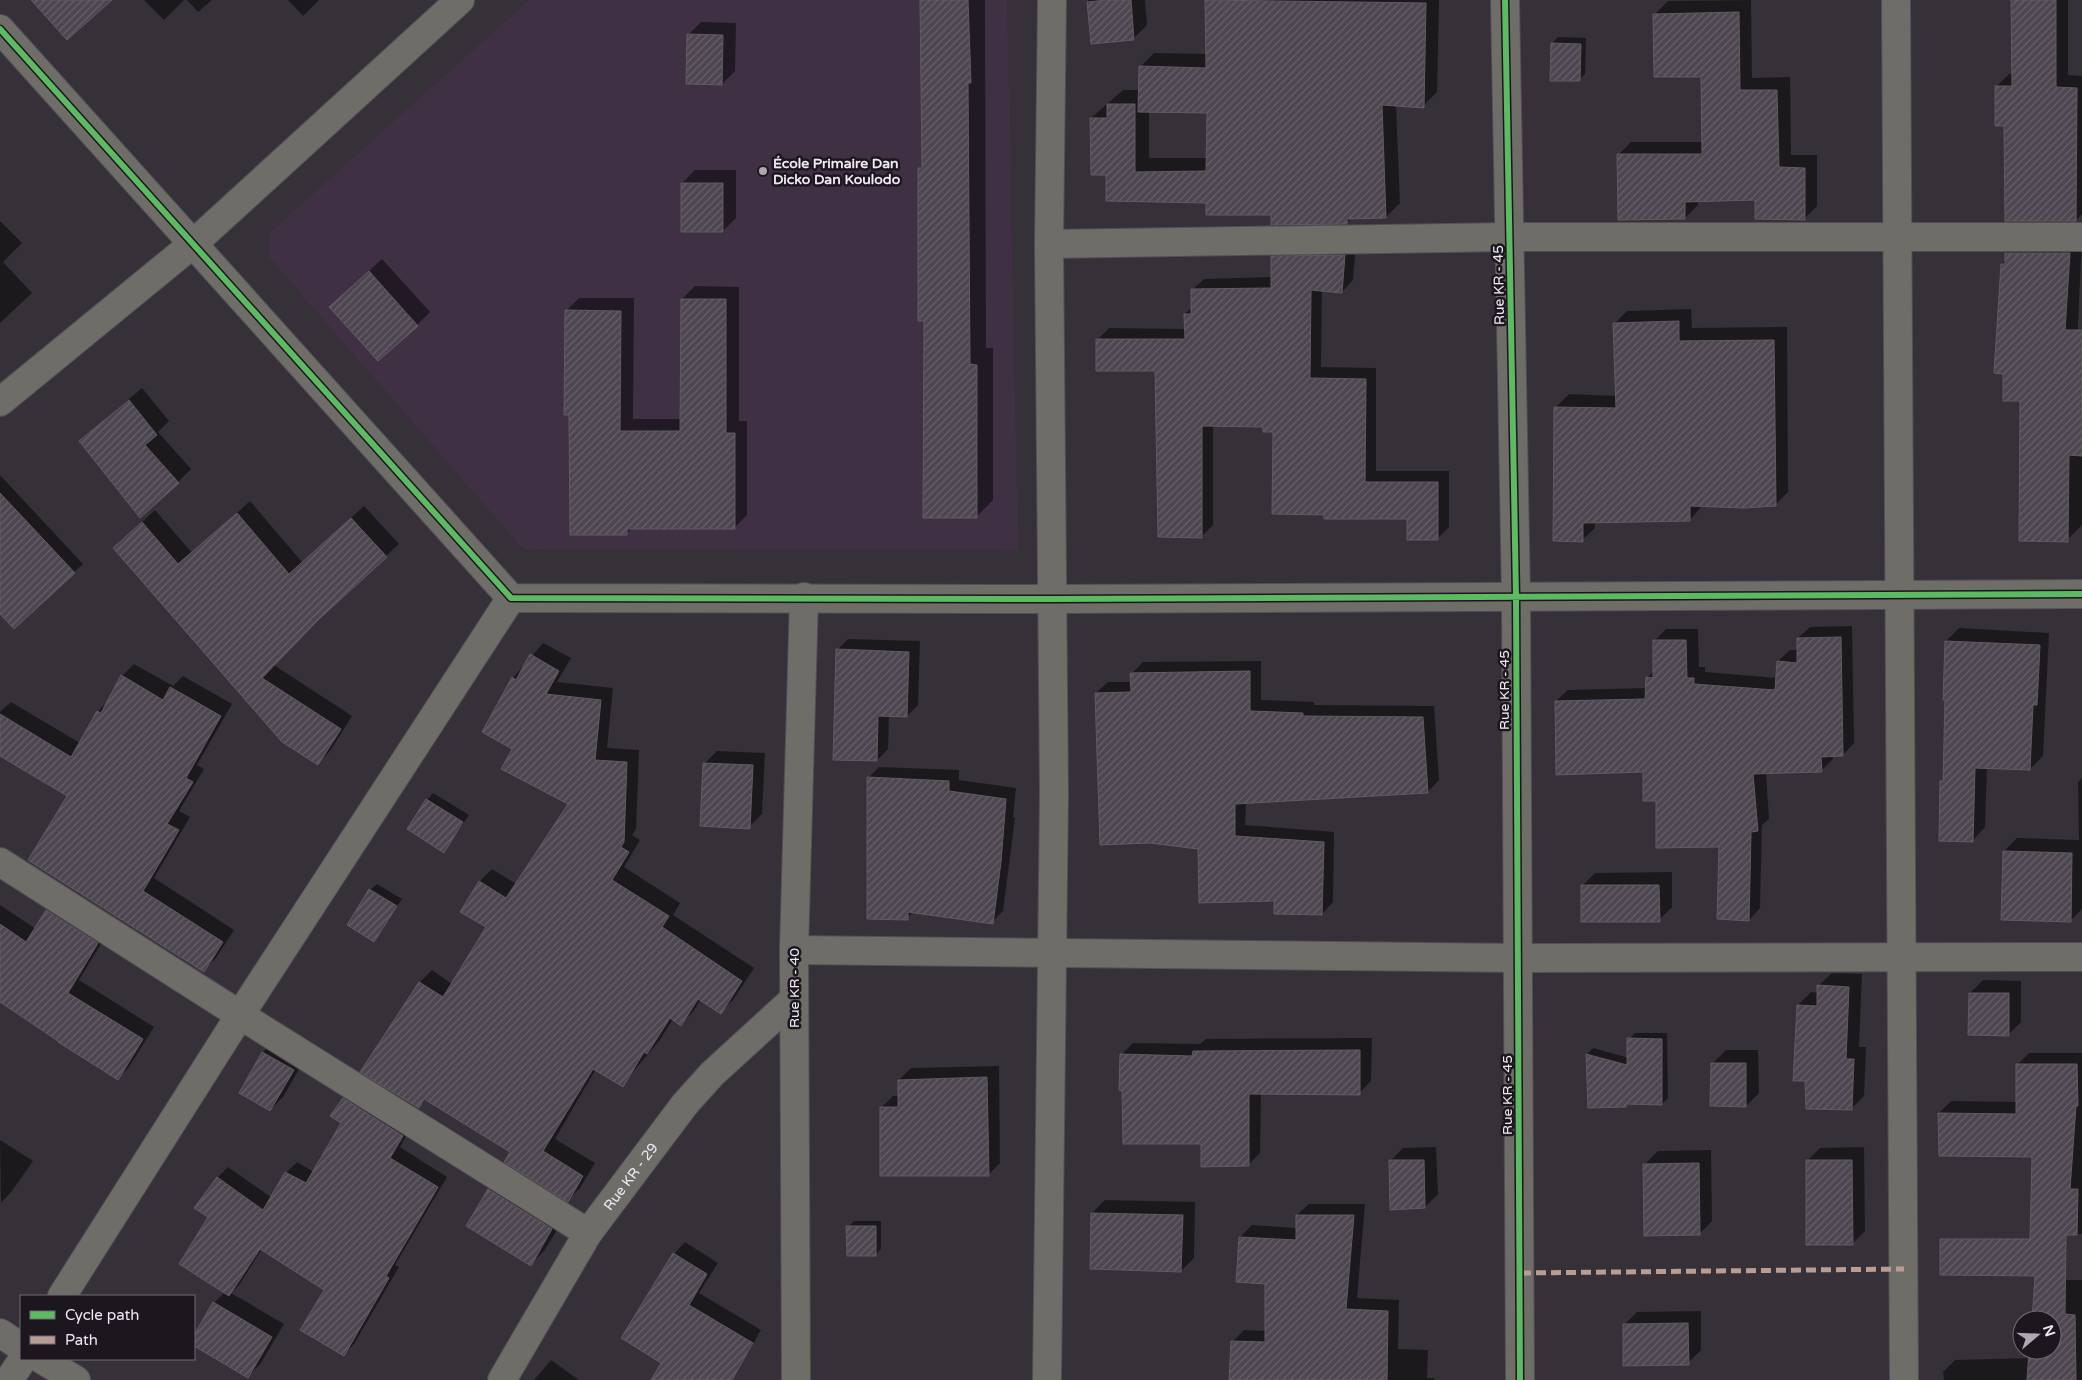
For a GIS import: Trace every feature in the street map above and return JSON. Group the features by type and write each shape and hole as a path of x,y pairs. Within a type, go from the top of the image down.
{"street":[{"path":"0,402 194,243 460,0"},
{"path":"1047,1380 1052,953 1053,598 1049,244 1052,0"},
{"name":"Rue KR - 45","path":"1505,0 1516,596 1520,1380"},
{"path":"1896,0 1904,1380"},
{"path":"0,29 511,598 2082,594"},
{"path":"1049,244 1510,237 2082,237"},
{"name":"Rue KR - 40","path":"796,1380 794,950 804,597"},
{"path":"63,1295 240,1016 511,598"},
{"path":"0,862 240,1016 588,1233"},
{"path":"794,950 1518,958 2082,957"},
{"name":"Rue KR - 29","path":"502,1380 588,1233 686,1104 712,1074 794,999"},
{"path":"0,1333 20,1345"},
{"path":"9,1380 22,1360"},
{"path":"43,1360 76,1380"}],"shaded area":[{"path":"529,0 1007,0 1018,550 523,549 269,257 269,233"}],"building":[{"path":"31,0 112,0 67,40"},
{"path":"920,0 968,0 971,83 968,83 970,364 977,365 977,518 923,518 924,321 918,321 918,168 922,168"},
{"path":"1131,0 1134,40 1091,44 1087,2"},
{"path":"1205,0 1426,3 1424,108 1382,105 1386,218 1347,219 1347,224 1271,225 1271,215 1206,215 1206,203 1106,201 1106,175 1091,175 1090,118 1107,118 1107,104 1135,104 1135,172 1206,171 1207,113 1138,112 1139,66 1206,68"},
{"path":"2011,0 2056,0 2056,87 2077,88 2076,221 2005,221 2004,126 1995,126 1995,86 2012,86"},
{"path":"1739,12 1740,90 1777,90 1779,167 1805,168 1805,220 1755,219 1755,200 1685,202 1685,219 1618,220 1617,154 1702,154 1701,77 1654,77 1653,14"},
{"path":"687,34 723,35 722,85 686,84"},
{"path":"1551,43 1581,44 1580,81 1550,81"},
{"path":"681,183 723,183 723,232 681,232"},
{"path":"2005,253 2070,253 2065,330 2082,330 2082,456 2069,455 2068,542 2019,541 2020,401 2003,401 2003,374 1994,373 2001,264 2005,264"},
{"path":"1345,255 1342,293 1311,290 1310,378 1366,379 1365,482 1438,482 1438,540 1407,540 1407,519 1324,519 1324,515 1272,514 1273,432 1263,432 1263,427 1202,426 1202,538 1158,537 1155,371 1096,371 1096,339 1185,339 1184,314 1191,314 1191,289 1271,288 1271,256"},
{"path":"369,271 418,326 378,361 329,307"},
{"path":"681,299 726,299 726,433 735,433 735,529 627,529 627,535 570,535 569,415 564,415 565,310 621,311 620,431 680,431"},
{"path":"1679,321 1679,341 1774,340 1776,506 1744,508 1690,506 1690,521 1583,523 1583,542 1553,541 1554,407 1616,408 1613,323"},
{"path":"129,400 157,435 145,445 179,483 140,518 79,441"},
{"path":"0,493 75,573 14,629 0,614"},
{"path":"237,513 289,574 351,518 387,557 318,620 262,678 341,729 318,765 282,742 113,548 142,522 178,564"},
{"path":"1841,637 1843,756 1821,757 1822,772 1753,774 1758,831 1751,832 1749,921 1717,919 1719,847 1656,848 1656,801 1643,801 1643,772 1556,775 1555,701 1645,699 1646,677 1653,678 1653,640 1686,640 1687,678 1694,678 1694,684 1775,690 1777,661 1797,663 1797,638"},
{"path":"1945,641 2040,645 2037,705 2033,705 2030,770 1975,768 1973,842 1939,841 1940,781 1943,781"},
{"path":"836,649 909,652 907,717 878,716 877,761 833,760"},
{"path":"530,654 559,671 546,694 601,700 595,760 627,762 624,842 621,847 629,852 612,880 669,916 662,927 742,981 721,1014 698,999 681,1026 670,1018 647,1054 644,1052 623,1087 593,1069 543,1151 583,1176 568,1202 504,1162 510,1152 424,1099 419,1108 360,1072 419,982 443,997 486,927 460,912 479,881 506,898 568,804 501,769 512,749 482,732 512,677 516,680"},
{"path":"1250,671 1250,711 1303,713 1303,716 1423,717 1428,793 1235,804 1235,836 1324,842 1322,915 1274,914 1274,901 1199,903 1198,849 1150,843 1100,845 1095,693 1131,692 1130,673"},
{"path":"121,675 163,700 170,687 221,716 186,778 193,782 167,824 179,830 143,891 223,942 204,972 28,860 67,796 0,756 0,714 71,757 97,711 101,713"},
{"path":"703,763 753,765 750,829 700,826"},
{"path":"867,777 949,781 949,791 1006,799 1001,862 993,924 908,912 908,920 867,919"},
{"path":"426,799 463,822 444,853 407,829"},
{"path":"2003,851 2072,853 2071,922 2001,920"},
{"path":"1581,885 1659,885 1660,922 1581,922"},
{"path":"369,889 397,906 374,942 347,925"},
{"path":"46,910 98,943 68,993 143,1039 118,1080 0,1002 0,924 26,942"},
{"path":"1817,985 1849,987 1846,1059 1854,1059 1852,1110 1806,1109 1805,1081 1793,1081 1797,1005 1817,1006"},
{"path":"1969,993 2009,993 2009,1036 1968,1035"},
{"path":"1627,1038 1662,1039 1662,1105 1626,1104 1626,1107 1588,1108 1586,1054 1627,1065"},
{"path":"1360,1050 1360,1095 1249,1094 1249,1166 1201,1167 1201,1144 1123,1144 1122,1091 1119,1090 1120,1054 1192,1056 1193,1051"},
{"path":"262,1052 294,1070 270,1111 239,1093"},
{"path":"1711,1063 1746,1063 1746,1107 1710,1106"},
{"path":"2016,1064 2077,1064 2078,1106 2076,1106 2070,1189 2078,1189 2077,1235 2066,1235 2065,1314 2075,1315 2076,1380 2027,1380 2028,1360 2062,1360 2062,1310 2033,1310 2035,1276 1940,1275 1940,1239 2030,1239 2032,1157 1939,1156 1938,1113 2016,1114"},
{"path":"987,1077 989,1176 880,1176 880,1107 898,1107 898,1080"},
{"path":"343,1098 403,1136 390,1158 438,1187 386,1276 389,1278 344,1356 300,1330 324,1290 260,1249 229,1296 179,1264 208,1217 194,1208 217,1177 263,1210 285,1172 306,1183 341,1123 330,1116"},
{"path":"1389,1160 1424,1160 1425,1208 1390,1210"},
{"path":"1806,1160 1852,1160 1853,1245 1806,1245"},
{"path":"1699,1163 1700,1235 1644,1236 1643,1164"},
{"path":"488,1189 552,1229 531,1266 466,1226"},
{"path":"1091,1213 1183,1215 1181,1272 1090,1269"},
{"path":"1296,1215 1354,1215 1346,1309 1388,1311 1387,1380 1229,1380 1231,1341 1265,1342 1265,1284 1236,1282 1239,1237 1296,1240"},
{"path":"846,1226 876,1226 876,1256 847,1256"},
{"path":"673,1253 707,1274 689,1305 753,1343 732,1380 651,1380 661,1363 621,1338"},
{"path":"213,1302 272,1337 248,1378 195,1347 195,1333"},
{"path":"1688,1323 1689,1365 1623,1366 1623,1324"}],"marked path":[{"path":"1521,1273 1904,1269"}],"cycle path":[{"path":"1505,0 1516,596 1520,1380"},
{"path":"0,29 511,598 1053,599 2082,594"}],"place":[{"name":"École Primaire Dan Dicko Dan Koulodo","path":"763,171"}]}
